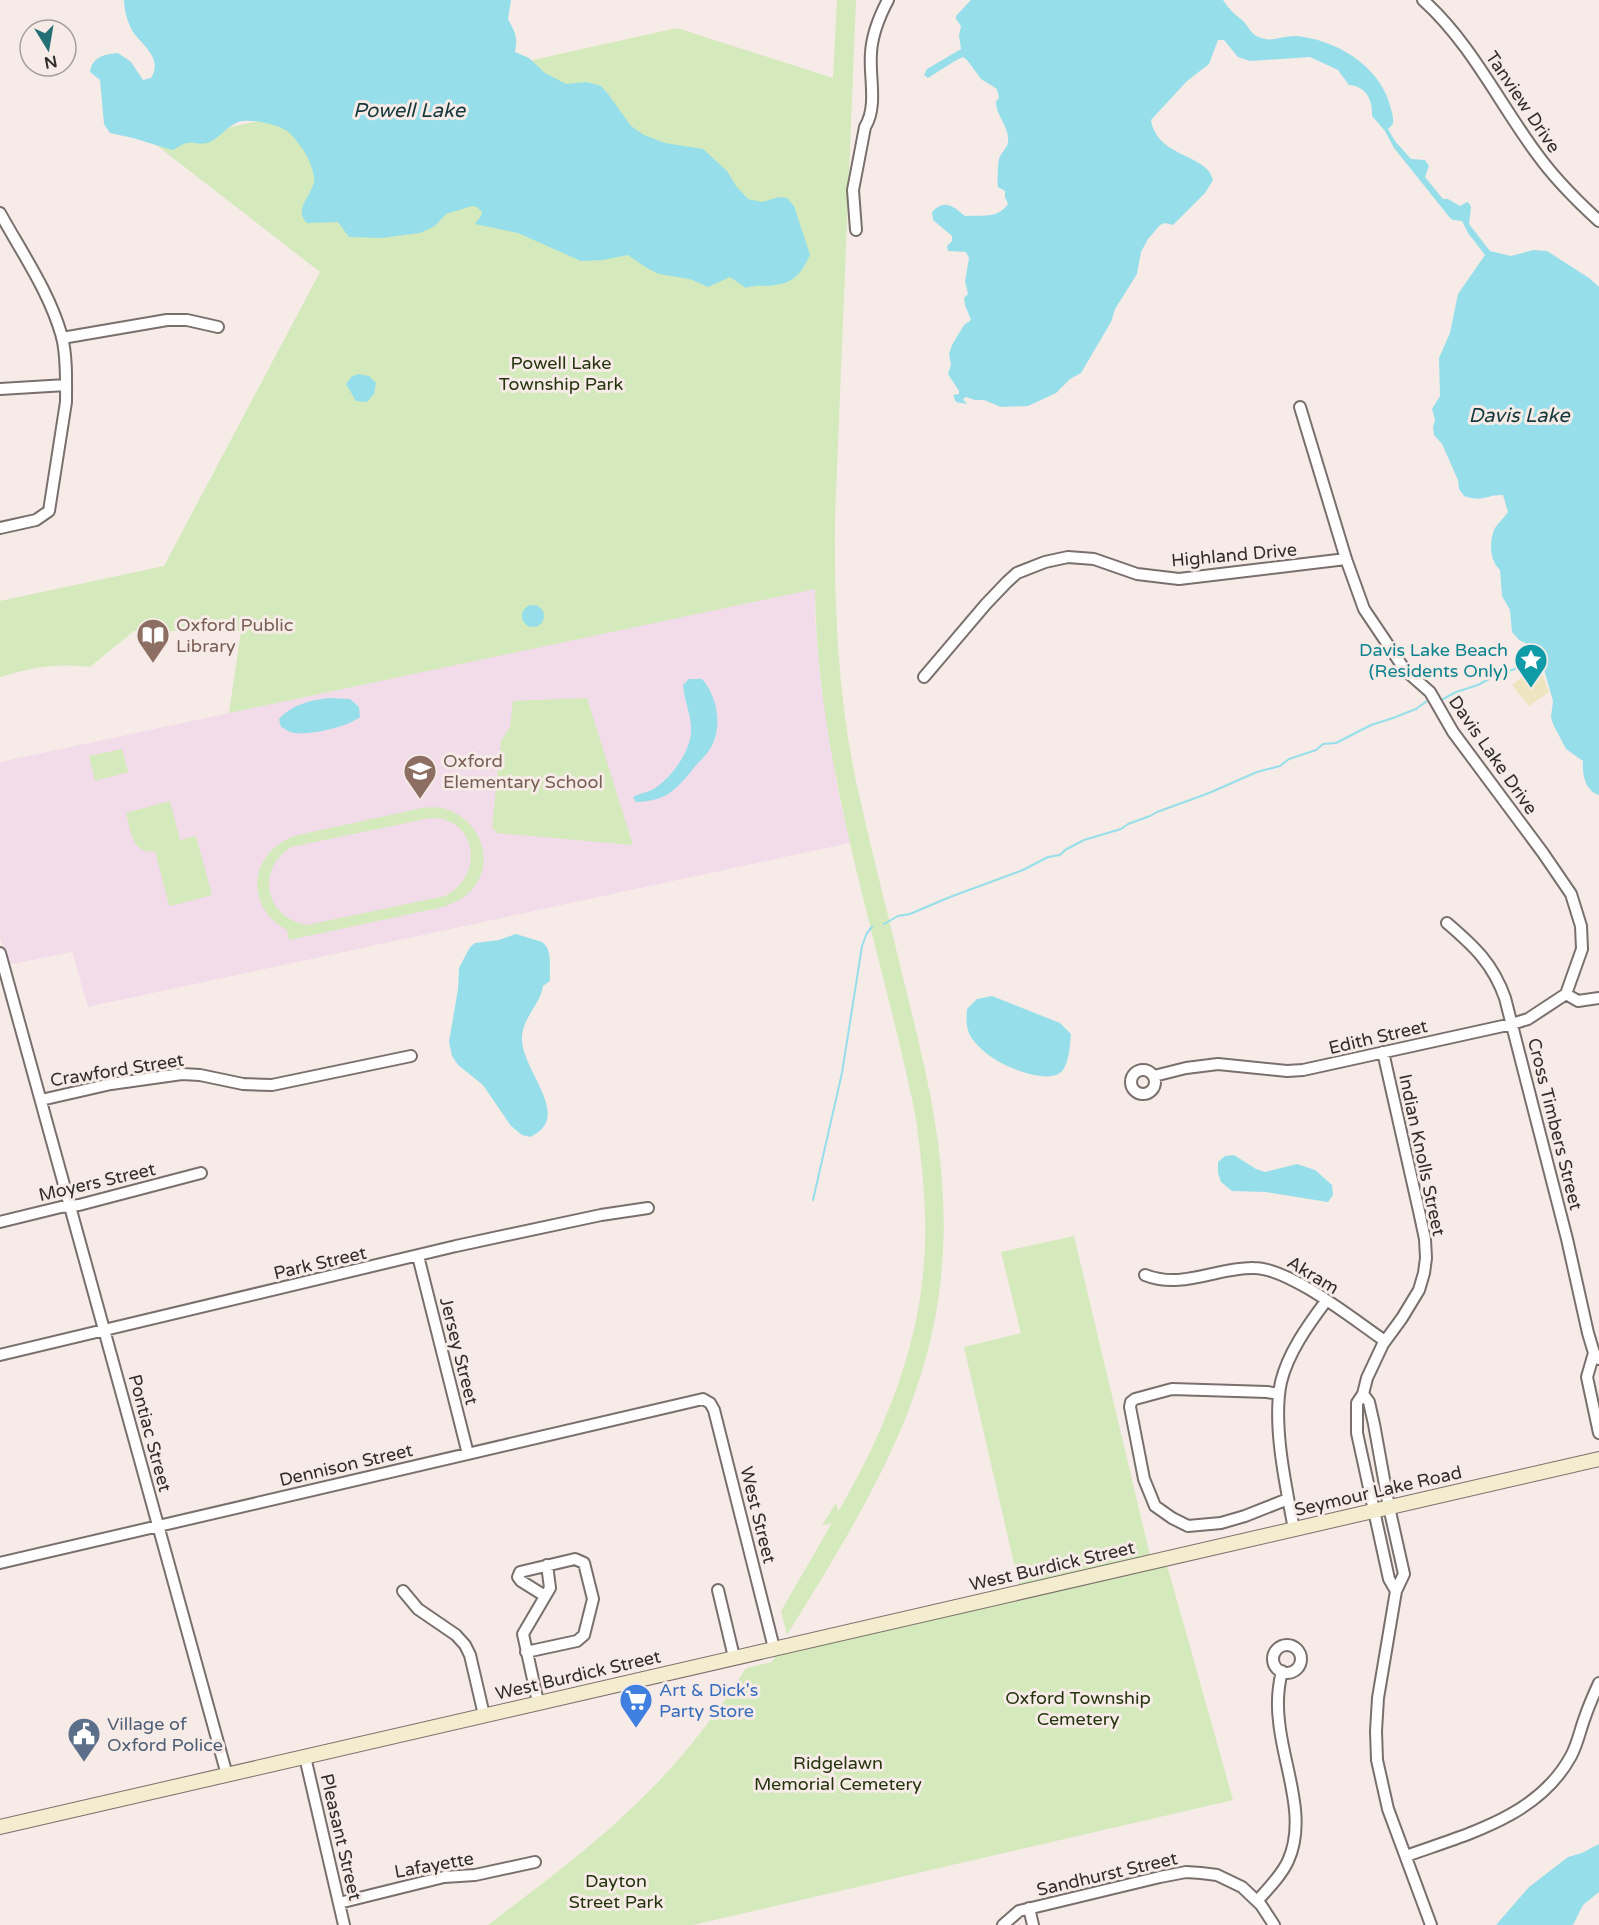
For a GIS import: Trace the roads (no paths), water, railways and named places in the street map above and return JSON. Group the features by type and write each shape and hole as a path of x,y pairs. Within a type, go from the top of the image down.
{"street":[{"path":"856,231 853,190 865,127 870,119 871,53 875,30 888,0"},
{"name":"Tanview Drive","path":"1423,0 1458,36 1537,155 1576,201 1599,221"},
{"path":"0,213 5,232 44,291 62,338 66,385 66,402 49,511 36,520 0,528"},
{"path":"62,338 167,320 187,320 218,327"},
{"path":"0,389 66,385"},
{"name":"Davis Lake Drive","path":"1300,407 1346,559 1364,609 1405,670 1430,692 1453,732 1571,894 1581,926 1582,949 1566,994"},
{"name":"Highland Drive","path":"924,676 1007,582 1017,573 1045,562 1068,557 1094,559 1137,574 1179,579 1346,559"},
{"name":"Cross Timbers Street","path":"1448,923 1474,946 1488,962 1499,980 1596,1356 1587,1377 1599,1433"},
{"name":"Pontiac Street","path":"0,953 227,1775"},
{"path":"1566,994 1578,1001 1599,998"},
{"name":"Edith Street","path":"1154,1076 1186,1068 1218,1064 1287,1071 1303,1070 1512,1024 1528,1019 1566,994"},
{"name":"Indian Knolls Street","path":"1383,1052 1425,1239 1426,1258 1419,1290 1385,1341 1357,1403 1358,1433 1374,1511 1389,1579 1396,1591"},
{"name":"Crawford Street","path":"41,1100 111,1084 182,1074 200,1075 243,1084 272,1085 411,1056"},
{"name":"Moyers Street","path":"0,1222 201,1173"},
{"name":"Park Street","path":"0,1355 418,1256 601,1215 648,1208"},
{"name":"Jersey Street","path":"418,1256 468,1454"},
{"name":"Akram","path":"1145,1275 1157,1280 1171,1281 1253,1268 1273,1271 1296,1281 1385,1341"},
{"path":"1294,1529 1288,1499 1279,1421 1279,1394 1290,1359 1311,1320 1326,1301"},
{"path":"1279,1394 1172,1389 1135,1399 1131,1405 1144,1479 1155,1506 1172,1518 1188,1526 1221,1523 1288,1499"},
{"path":"1363,1394 1369,1402 1404,1574 1396,1591 1378,1698 1376,1731 1381,1782 1388,1809 1431,1925"},
{"name":"Dennison Street","path":"0,1563 700,1399"},
{"name":"West Street","path":"700,1399 710,1403 715,1413 774,1648"},
{"name":"Seymour Lake Road","path":"1165,1558 1599,1459"},
{"name":"West Burdick Street","path":"0,1827 1165,1558"},
{"path":"526,1652 579,1640 585,1632 593,1596 583,1561 575,1559 547,1565 523,1571 518,1575 521,1581 545,1596"},
{"path":"538,1702 523,1632 551,1585 547,1565"},
{"path":"718,1590 734,1658"},
{"path":"403,1591 418,1609 464,1642 470,1655 484,1715"},
{"path":"1257,1901 1275,1882 1287,1863 1296,1827 1278,1721 1282,1671"},
{"path":"1406,1856 1498,1822 1537,1798 1570,1758 1599,1683"},
{"name":"Pleasant Street","path":"305,1757 344,1925"},
{"name":"Lafayette","path":"339,1903 444,1877 475,1875 535,1862"},
{"name":"Sandhurst Street","path":"1003,1925 1019,1911 1029,1908 1186,1872 1217,1875 1242,1887 1257,1901 1274,1925"},
{"path":"1029,1908 1033,1925"}],"water":[{"name":"Powell Lake","path":"124,0 511,0 508,19 515,34 515,52 529,58 545,73 566,84 587,82 601,86 631,126 644,135 665,143 703,149 727,171 736,186 748,199 762,202 779,197 787,198 794,206 810,255 797,276 782,284 746,288 730,277 708,287 690,279 659,274 628,255 581,261 518,233 475,224 482,212 472,206 446,214 435,226 420,233 381,238 349,237 338,222 307,223 303,218 302,208 314,182 314,175 304,151 291,134 282,128 263,122 238,122 207,143 187,143 172,150 110,133 104,124 100,80 90,72 93,63 104,55 118,53 131,62 143,80 151,78 155,64 150,53 129,25"},
{"name":"Davis Lake","path":"971,0 1223,0 1229,9 1260,38 1297,36 1311,38 1340,49 1365,65 1375,76 1389,102 1393,124 1388,129 1395,141 1411,159 1425,160 1429,166 1425,177 1443,199 1448,199 1460,206 1469,203 1471,207 1469,224 1490,251 1511,256 1533,250 1547,251 1599,287 1599,795 1590,790 1585,781 1583,761 1566,749 1553,724 1551,717 1553,701 1543,666 1536,658 1535,648 1519,640 1512,632 1510,610 1502,596 1500,570 1496,566 1491,550 1495,528 1508,512 1503,495 1476,499 1464,496 1459,489 1458,480 1442,444 1434,435 1435,420 1432,409 1440,396 1439,358 1450,333 1458,294 1485,255 1462,221 1450,218 1394,148 1385,131 1372,116 1370,99 1364,91 1349,85 1338,70 1310,57 1250,61 1238,57 1224,40 1218,40 1209,64 1187,81 1151,120 1155,132 1163,142 1202,165 1213,180 1205,193 1173,225 1165,223 1160,225 1148,239 1141,252 1137,274 1115,309 1111,322 1081,373 1070,379 1056,393 1028,406 1001,407 984,400 966,397 963,399 967,404 956,402 953,395 959,394 959,391 948,374 951,365 949,354 964,325 971,320 964,298 968,294 965,281 969,258 966,252 948,251 947,246 952,241 952,236 933,220 932,212 941,205 949,205 965,216 989,215 999,212 1008,204 1005,191 998,187 999,159 1008,137 996,106 999,98 997,89 981,79 963,57 928,78 924,75 927,69 961,49 959,36 961,26 956,16"},
{"path":"358,374 369,376 376,383 374,394 367,402 356,401 346,384 351,377"},
{"path":"533,605 541,608 544,616 541,624 533,627 525,624 522,616 525,608"},
{"path":"689,679 702,679 712,695 717,714 713,743 675,789 655,800 636,802 633,797 655,788 664,781 685,754 691,725 683,685"},
{"path":"330,698 350,699 359,707 360,717 346,724 316,732 289,732 281,727 279,719 296,706"},
{"path":"516,934 542,942 548,949 550,959 550,981 543,986 539,999 525,1023 522,1037 529,1064 547,1105 547,1118 542,1128 530,1137 522,1135 511,1126 483,1085 458,1065 452,1056 449,1042 458,989 459,968 470,947 475,943 499,940"},
{"path":"992,996 1060,1023 1071,1034 1068,1058 1063,1070 1057,1075 1048,1076 1026,1073 996,1060 979,1047 968,1029 967,1009 977,999"},
{"path":"1234,1155 1265,1172 1297,1164 1315,1170 1332,1185 1333,1195 1328,1202 1266,1192 1232,1191 1221,1182 1218,1162 1225,1156"},
{"path":"1599,1844 1599,1892 1583,1905 1573,1925 1496,1925 1529,1887 1568,1857"}],"waterway":[{"path":"1443,699 1536,658"},
{"path":"884,924 898,916 910,914 1023,870 1048,857 1060,855 1084,840 1121,829 1128,824 1257,772 1280,766 1289,759 1316,750 1323,744 1336,743 1371,725 1416,709 1427,701"},
{"path":"813,1200 842,1073 862,946 872,927"}],"place":[{"name":"Oxford Public Library","path":"153,664"},
{"name":"Davis Lake Beach (Residents Only)","path":"1531,689"},
{"name":"Oxford Elementary School","path":"420,800"},
{"name":"Art & Dick's Party Store","path":"636,1729"},
{"name":"Village of Oxford Police","path":"84,1763"}],"park label":[{"name":"Powell Lake Township Park","path":"561,373"},
{"name":"Oxford Township Cemetery","path":"1078,1708"},
{"name":"Ridgelawn Memorial Cemetery","path":"838,1773"},
{"name":"Dayton Street Park","path":"616,1891"}]}
